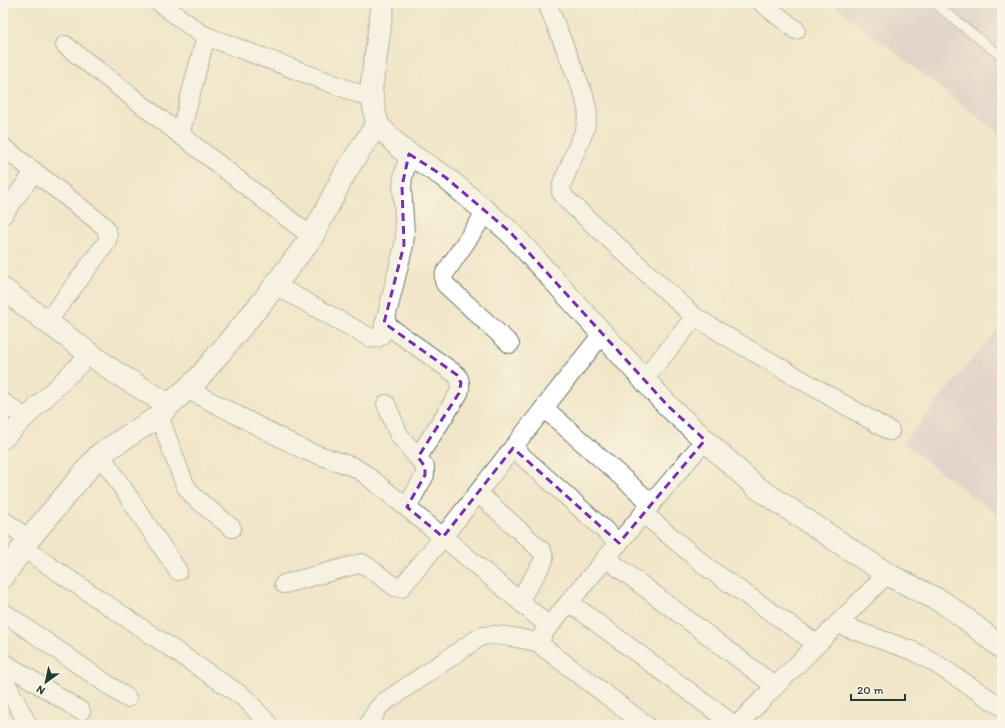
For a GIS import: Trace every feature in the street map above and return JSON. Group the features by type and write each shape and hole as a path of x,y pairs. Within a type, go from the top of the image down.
{"main road":[{"path":"383,3 371,90 377,124 400,148 445,177 510,232 668,406 756,487 887,574 942,602 1002,648"},
{"path":"3,577 26,544 100,454 164,410 197,380 275,285 312,237 346,171 377,124"},
{"path":"3,290 164,410"}],"street":[{"path":"160,3 197,32 373,99"},
{"path":"546,3 584,95 588,113 585,129 562,184 561,192 569,202 695,317 890,431"},
{"path":"762,3 796,30"},
{"path":"180,135 206,36"},
{"path":"65,45 312,237"},
{"path":"3,147 104,226 108,233 108,240 104,246 47,322"},
{"path":"275,285 371,338 379,338 382,334 404,245 402,186 409,154"},
{"path":"3,215 34,172"},
{"path":"486,212 443,276 443,281 510,344"},
{"path":"644,379 695,317"},
{"path":"384,322 457,375 461,383 459,393 418,457"},
{"path":"284,584 362,563 395,588 401,588 478,493 602,334"},
{"path":"3,440 90,354"},
{"path":"187,389 304,450 360,470 443,536 549,626"},
{"path":"3,402 25,418"},
{"path":"386,404 399,435 425,467 425,475 406,507"},
{"path":"544,408 708,568 817,644"},
{"path":"164,410 188,491 232,528"},
{"path":"541,643 541,638 544,632 705,440"},
{"path":"513,448 619,543"},
{"path":"100,454 178,571"},
{"path":"478,493 542,551 544,557 543,562 519,601"},
{"path":"3,520 26,544 239,694 270,725"},
{"path":"606,558 775,686"},
{"path":"737,725 887,574"},
{"path":"569,602 734,725"},
{"path":"3,612 127,698"},
{"path":"837,624 913,652 930,660 1002,707"},
{"path":"368,725 378,708 388,698 485,635 496,635 541,643 544,647 646,725"},
{"path":"3,662 81,711"},
{"path":"3,677 28,725"}],"lane":[{"path":"934,3 1002,57"}],"highlighted area":[{"path":"409,154 445,177 510,232 668,406 705,440 619,543 513,448 443,537 407,507 425,475 425,467 418,457 459,393 461,383 457,375 384,323 404,245 402,186"}],"shaded area":[{"path":"832,3 1002,3 1002,136"},
{"path":"1002,324 1002,519 903,443"}]}
